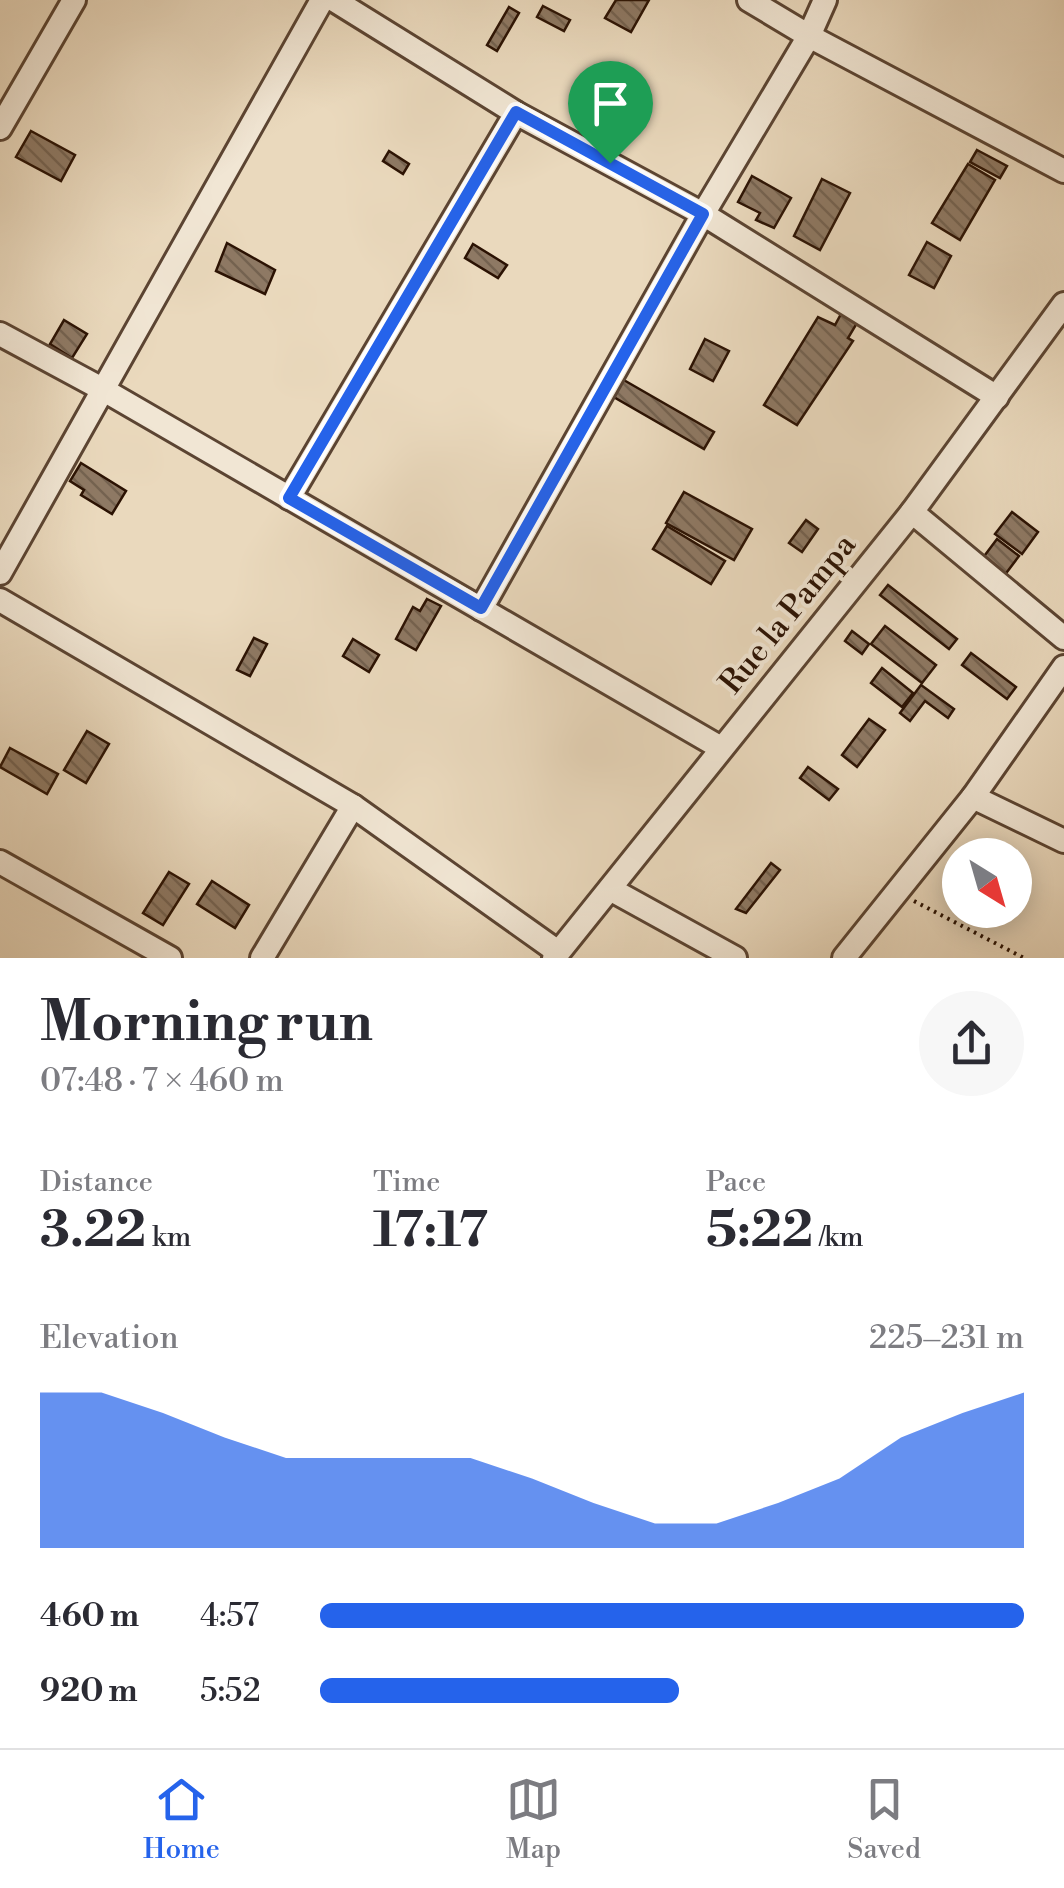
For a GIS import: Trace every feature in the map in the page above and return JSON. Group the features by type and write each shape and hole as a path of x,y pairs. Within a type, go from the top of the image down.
{"street":[{"path":"0,128 74,0"},
{"path":"0,573 322,0"},
{"path":"334,0 516,112 703,214 997,397"},
{"path":"749,0 808,36 1064,171"},
{"path":"481,608 825,0"},
{"path":"289,498 516,112"},
{"name":"Rue la Pampa","path":"556,955 912,512 1064,304"},
{"path":"0,334 102,389 721,748"},
{"path":"912,512 1064,638"},
{"path":"0,600 353,806 556,955"},
{"path":"844,958 973,797 1064,666"},
{"path":"973,797 1064,841"},
{"path":"262,958 353,806"},
{"path":"0,862 170,958"},
{"path":"610,889 735,958"}],"path":[{"path":"896,892 1024,958"}],"building":[{"path":"616,0 649,0 631,32 605,18"},
{"path":"543,6 570,20 564,31 537,17"},
{"path":"509,7 519,13 497,51 487,45"},
{"path":"31,131 75,155 61,181 16,157"},
{"path":"977,150 1007,166 1000,178 970,162"},
{"path":"389,151 409,164 403,174 383,161"},
{"path":"968,164 995,180 960,240 932,223"},
{"path":"752,176 791,198 774,228 756,220 760,213 738,202"},
{"path":"822,179 850,193 820,250 794,236"},
{"path":"927,242 951,256 934,288 909,275"},
{"path":"227,243 275,270 265,294 216,271"},
{"path":"473,244 507,265 498,278 465,258"},
{"path":"841,314 857,323 848,338 853,341 797,425 764,405 818,317 835,325"},
{"path":"64,320 87,334 72,358 50,344"},
{"path":"705,339 729,351 713,381 690,369"},
{"path":"622,379 714,432 704,449 612,396"},
{"path":"81,463 126,491 112,514 81,495 84,490 70,481"},
{"path":"684,492 752,529 734,560 666,523"},
{"path":"1012,512 1038,532 1022,554 995,534"},
{"path":"806,520 818,529 802,552 789,543"},
{"path":"667,526 725,561 711,584 653,549"},
{"path":"997,539 1019,556 1004,576 982,559"},
{"path":"888,585 957,639 949,649 880,595"},
{"path":"427,599 441,606 416,650 396,639 413,607 420,611"},
{"path":"885,626 936,665 922,683 871,644"},
{"path":"852,631 869,644 862,654 845,641"},
{"path":"254,638 267,644 250,676 237,670"},
{"path":"353,639 379,655 369,672 343,656"},
{"path":"971,653 1016,687 1007,699 962,665"},
{"path":"882,668 913,693 902,707 871,683"},
{"path":"921,685 954,709 948,718 925,701 910,721 900,713"},
{"path":"869,719 885,730 857,767 842,755"},
{"path":"87,731 109,744 86,783 64,770"},
{"path":"10,748 58,774 47,794 0,767"},
{"path":"808,767 838,789 829,800 800,778"},
{"path":"771,863 780,870 746,913 736,909"},
{"path":"169,872 189,884 163,925 143,913"},
{"path":"212,881 249,905 235,928 197,904"}],"route":[{"path":"516,112 610,163 703,214 481,608 289,498 516,112"}]}
